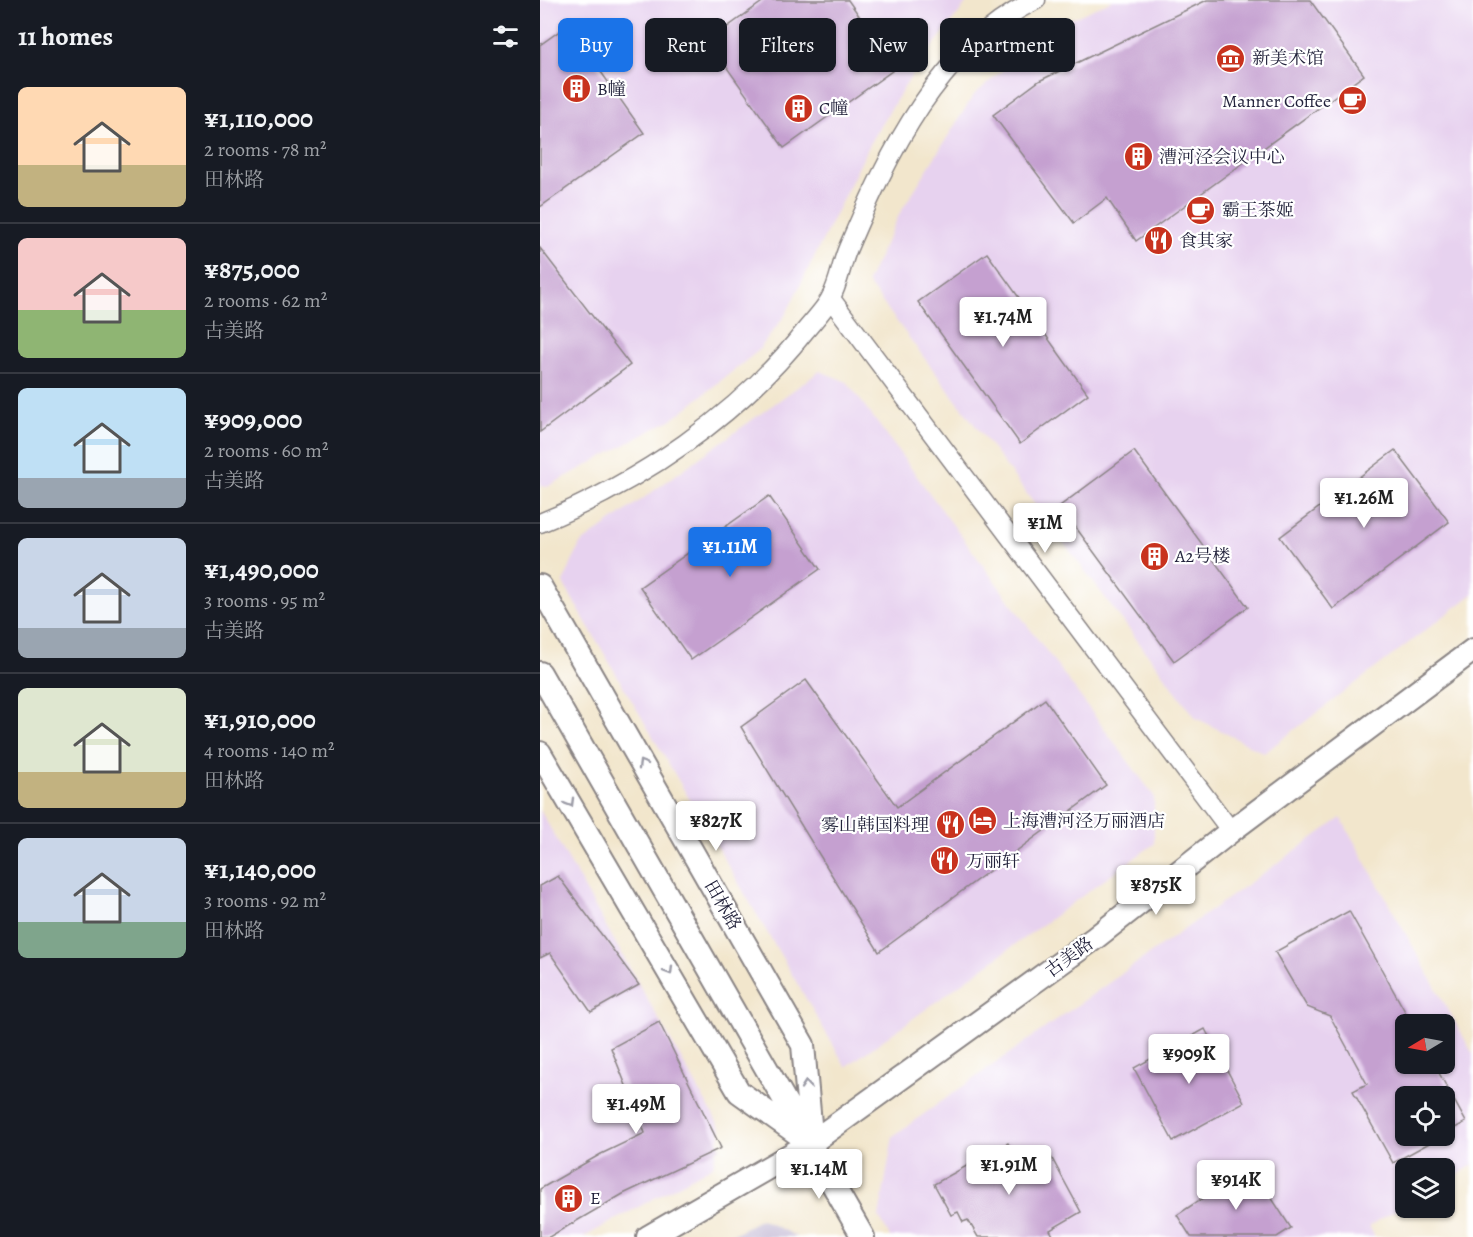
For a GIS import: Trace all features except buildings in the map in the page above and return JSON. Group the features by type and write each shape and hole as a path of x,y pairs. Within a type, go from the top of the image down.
{"street":[{"path":"540,523 571,511 665,457 740,400 780,363 831,299 847,251 885,165 933,88 975,40 1035,0"},
{"path":"831,299 1231,831"},
{"name":"田林路","path":"540,586 803,1045 811,1143"},
{"name":"古美路","path":"648,1237 811,1143 1095,938 1231,831 1473,650"},
{"name":"田林路","path":"540,673 863,1237"},
{"name":"田林路","path":"540,753 739,1092 811,1143"}],"shaded area":[{"path":"540,0 969,0 955,18 940,18 940,37 928,52 928,18 848,18 848,72 914,72 875,134 786,314 758,351 674,418 547,487 540,486"},
{"path":"1113,0 1473,0 1473,594 1264,753 1196,718 867,282 900,213 973,96 1001,72 1075,72 1075,18 1073,18"},
{"path":"820,371 847,382 1154,796 1154,844 846,1067 563,583 580,544"},
{"path":"540,810 721,1129 713,1166 584,1237 540,1237"},
{"path":"1341,818 1451,1014 1395,1014 1395,1074 1455,1074 1455,1022 1473,1054 1473,1165 1455,1176 1455,1158 1395,1158 1395,1211 1369,1226 1375,1237 890,1237 879,1217 893,1136"},
{"path":"761,1219 797,1237 728,1237"}],"place":[{"name":"新美术馆","path":"1231,58"},
{"name":"B幢","path":"576,89"},
{"name":"Manner Coffee","path":"1352,101"},
{"name":"C幢","path":"798,108"},
{"name":"漕河泾会议中心","path":"1138,157"},
{"name":"霸王茶姬","path":"1201,210"},
{"name":"食其家","path":"1158,241"},
{"name":"A2号楼","path":"1154,556"},
{"name":"上海漕河泾万丽酒店","path":"982,821"},
{"name":"雾山韩国料理","path":"950,825"},
{"name":"万丽轩","path":"945,861"},
{"name":"E","path":"569,1198"}]}
